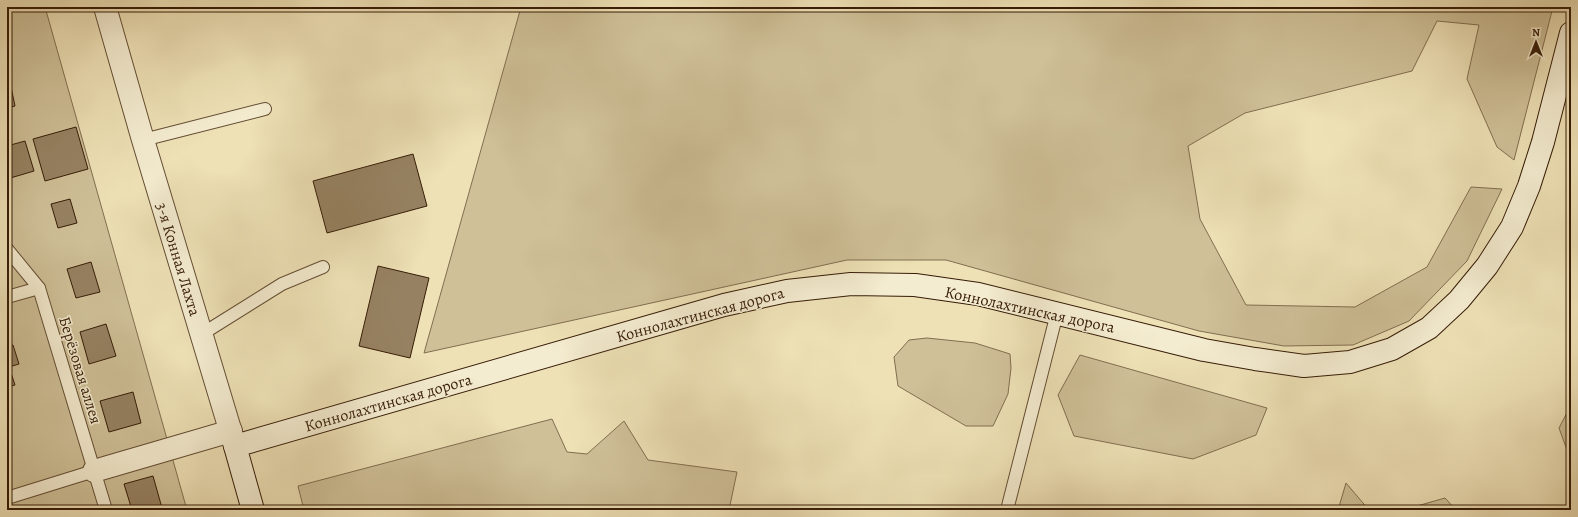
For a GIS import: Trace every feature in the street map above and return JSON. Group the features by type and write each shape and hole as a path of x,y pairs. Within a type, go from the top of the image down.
{"main road":[{"name":"3-я Конная Лахта","path":"105,7 253,510"},
{"name":"Коннолахтинская дорога","path":"94,471 233,438 724,305 787,291 851,284 915,285 978,294 1204,350 1255,359 1304,366 1350,362 1392,349 1429,328 1459,300 1487,266 1512,227 1529,186 1543,142 1571,33"}],"lane":[{"path":"143,140 235,115 265,109"},
{"name":"Берёзовая аллея","path":"7,249 39,288 106,510"},
{"path":"202,334 282,284 323,267"},
{"path":"7,297 39,288"},
{"path":"1006,510 1057,313"},
{"path":"7,498 94,471"}],"shaded area":[{"path":"7,7 45,7 187,510 7,510"},
{"path":"521,7 1553,7 1514,160 1497,147 1467,79 1479,25 1437,21 1412,71 1245,113 1188,146 1200,219 1246,305 1355,307 1427,267 1471,187 1502,189 1467,261 1409,321 1353,345 1284,346 1199,331 946,260 847,260 424,353"},
{"path":"927,338 975,343 1010,354 1011,368 1008,394 993,426 966,426 898,386 894,357 909,340"},
{"path":"1080,355 1267,408 1256,435 1193,459 1074,436 1058,395"},
{"path":"1571,405 1571,461 1559,428"},
{"path":"552,419 567,452 587,454 624,421 648,460 737,472 729,510 304,510 298,486"},
{"path":"1346,483 1369,510 1338,510"},
{"path":"1445,498 1456,510 1403,510"}],"building":[{"path":"11,87 15,106 7,108 7,88"},
{"path":"76,127 88,169 45,181 33,139"},
{"path":"25,141 34,171 7,179 7,146"},
{"path":"413,154 427,206 327,233 313,181"},
{"path":"70,199 77,223 58,228 51,204"},
{"path":"91,262 100,292 76,298 67,269"},
{"path":"378,266 429,278 410,358 359,346"},
{"path":"106,324 116,356 89,364 80,332"},
{"path":"13,345 19,364 9,367 15,385 7,387 7,346"},
{"path":"133,392 141,423 109,432 100,401"},
{"path":"153,476 162,508 154,510 132,510 124,484"}]}
